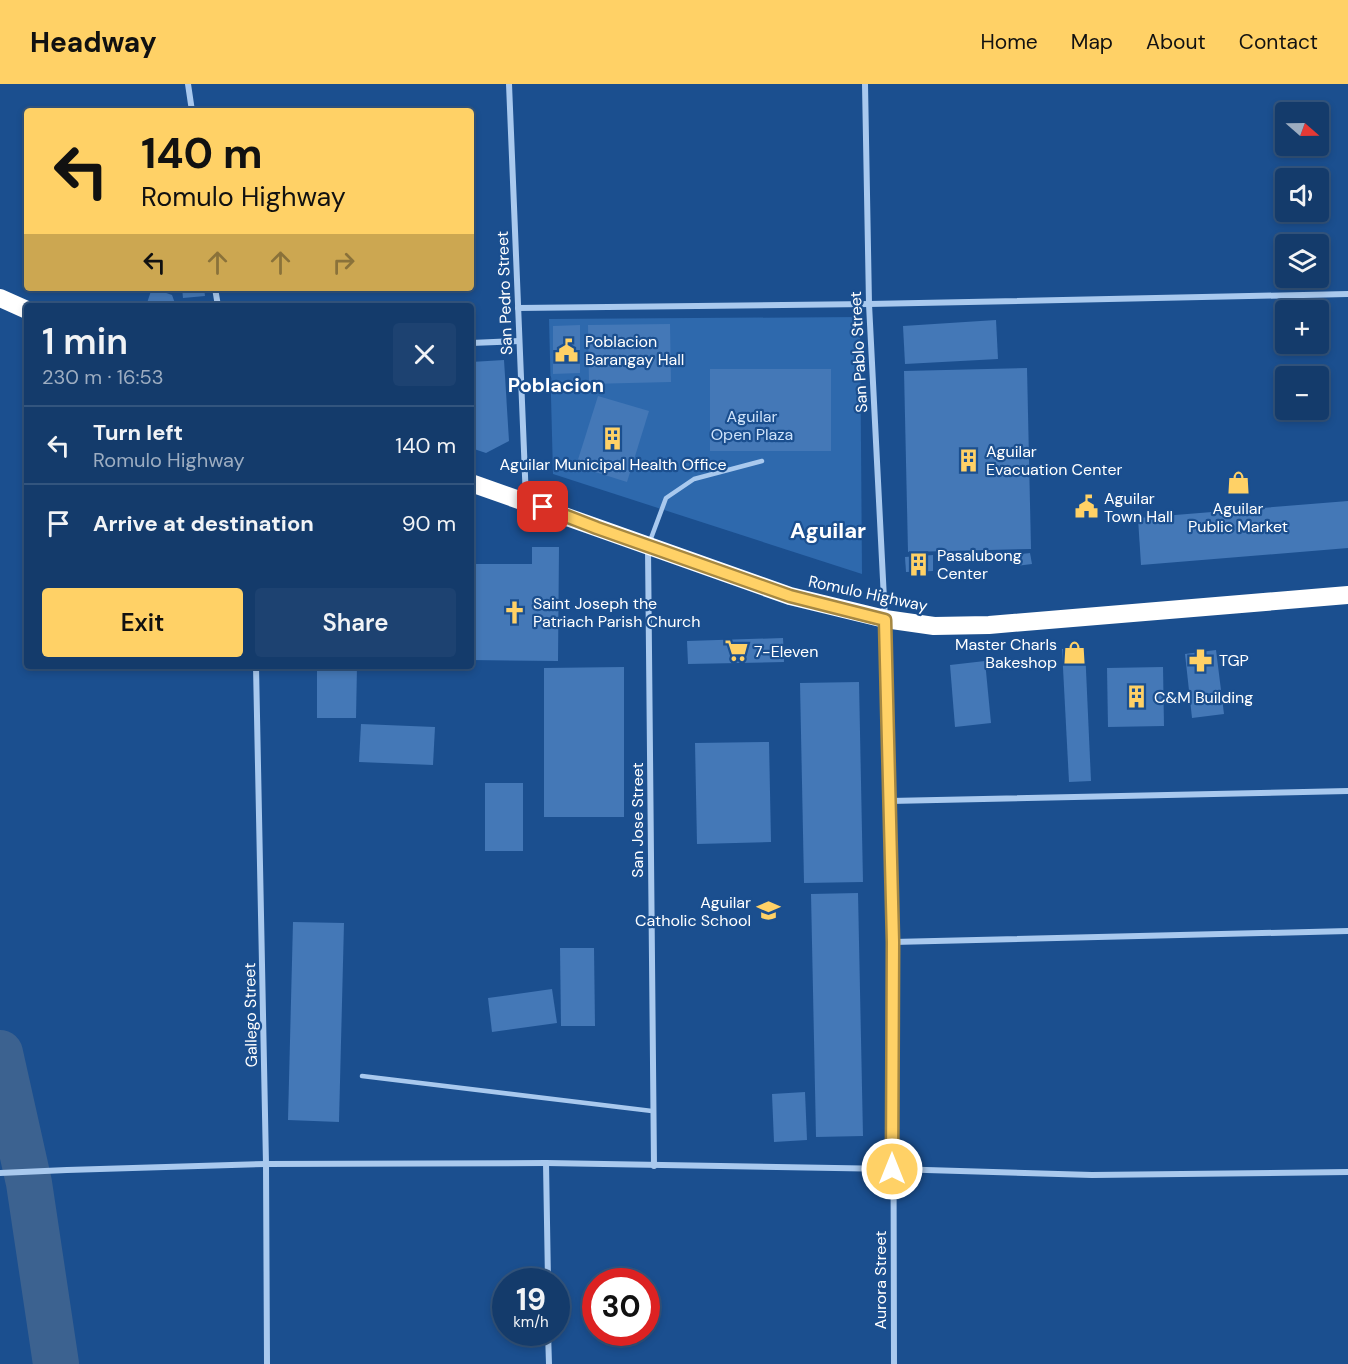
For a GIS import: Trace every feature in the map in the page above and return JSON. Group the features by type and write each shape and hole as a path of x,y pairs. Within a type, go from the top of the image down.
{"highway":[{"path":"0,298 24,309"},
{"name":"Romulo Highway","path":"474,484 790,596 885,620 934,626 989,625 1348,595"}],"street":[{"path":"188,84 192,108"},
{"name":"San Pedro Street","path":"509,84 526,501"},
{"name":"San Pablo Street","path":"865,84 868,304 885,620"},
{"path":"518,308 868,304 1348,294"},
{"path":"474,343 519,341"},
{"name":"San Jose Street","path":"648,545 654,1166"},
{"name":"Aurora Street","path":"885,620 893,942 894,1364"},
{"name":"Gallego Street","path":"256,669 266,1164 267,1364"},
{"path":"890,801 1348,791"},
{"path":"893,942 1348,931"},
{"path":"546,1162 548,1268"},
{"path":"0,1173 266,1164 546,1162 1092,1175 1348,1172"},
{"path":"548,1346 549,1364"}],"lane":[{"path":"648,545 666,498 694,479 762,461"},
{"path":"362,1076 652,1111"}],"green space":[{"name":"Aguilar Open Plaza","path":"860,317 862,574 553,474 549,319"}],"building":[{"path":"151,291 161,291 172,295 175,303 147,303"},
{"path":"182,291 204,291 205,296 183,298"},
{"path":"996,320 998,359 905,364 903,326"},
{"path":"670,324 671,382 589,384 588,325"},
{"name":"Poblacion Barangay Hall","path":"580,325 580,373 553,374 553,326"},
{"path":"504,360 509,441 486,453 474,449 474,362"},
{"name":"Aguilar Evacuation Center","path":"1027,368 1031,549 908,552 904,371"},
{"path":"710,369 831,369 831,451 710,451"},
{"name":"Aguilar Municipal Health Office","path":"598,396 649,411 627,482 576,466"},
{"path":"1348,501 1348,548 1141,565 1138,518"},
{"name":"Saint Joseph the Patriach Parish Church","path":"532,547 559,547 558,661 474,660 474,564 532,564"},
{"path":"1030,553 1032,564 1016,566 1015,555"},
{"name":"Pasalubong Center","path":"933,555 933,571 906,572 905,557"},
{"name":"7-Eleven","path":"783,638 784,662 688,664 687,641"},
{"path":"1085,648 1091,781 1069,782 1062,649"},
{"path":"1216,650 1224,714 1192,718 1185,654"},
{"path":"985,661 991,723 955,727 950,665"},
{"path":"624,667 624,817 544,817 544,668"},
{"name":"C&M Building","path":"1163,667 1164,726 1108,727 1107,668"},
{"path":"317,669 357,669 356,718 317,718"},
{"path":"859,682 863,882 804,883 800,683"},
{"path":"361,724 435,727 433,765 359,762"},
{"path":"769,742 771,842 697,844 695,743"},
{"path":"485,783 523,783 523,851 485,851"},
{"path":"858,893 863,1136 816,1137 811,894"},
{"path":"293,922 344,923 339,1122 288,1120"},
{"path":"560,948 594,948 595,1026 561,1026"},
{"path":"552,989 557,1023 492,1032 488,998"},
{"path":"805,1092 807,1140 774,1142 772,1094"}],"waterway":[{"path":"0,1053 29,1183 56,1364"}],"place":[{"name":"Poblacion Barangay Hall","path":"567,350"},
{"name":"Aguilar Municipal Health Office","path":"613,439"},
{"name":"Aguilar Evacuation Center","path":"968,460"},
{"name":"Aguilar Public Market","path":"1238,483"},
{"name":"Aguilar Town Hall","path":"1086,507"},
{"name":"Pasalubong Center","path":"919,564"},
{"name":"Saint Joseph the Patriach Parish Church","path":"515,612"},
{"name":"7-Eleven","path":"736,651"},
{"name":"Master Charls Bakeshop","path":"1075,653"},
{"name":"TGP","path":"1201,660"},
{"name":"C&M Building","path":"1136,697"},
{"name":"Aguilar Catholic School","path":"769,911"}],"district":[{"name":"Poblacion","path":"556,385"},
{"name":"Aguilar","path":"828,530"}],"route":[{"path":"543,507 790,596 885,620 893,942 892,1169"}]}
